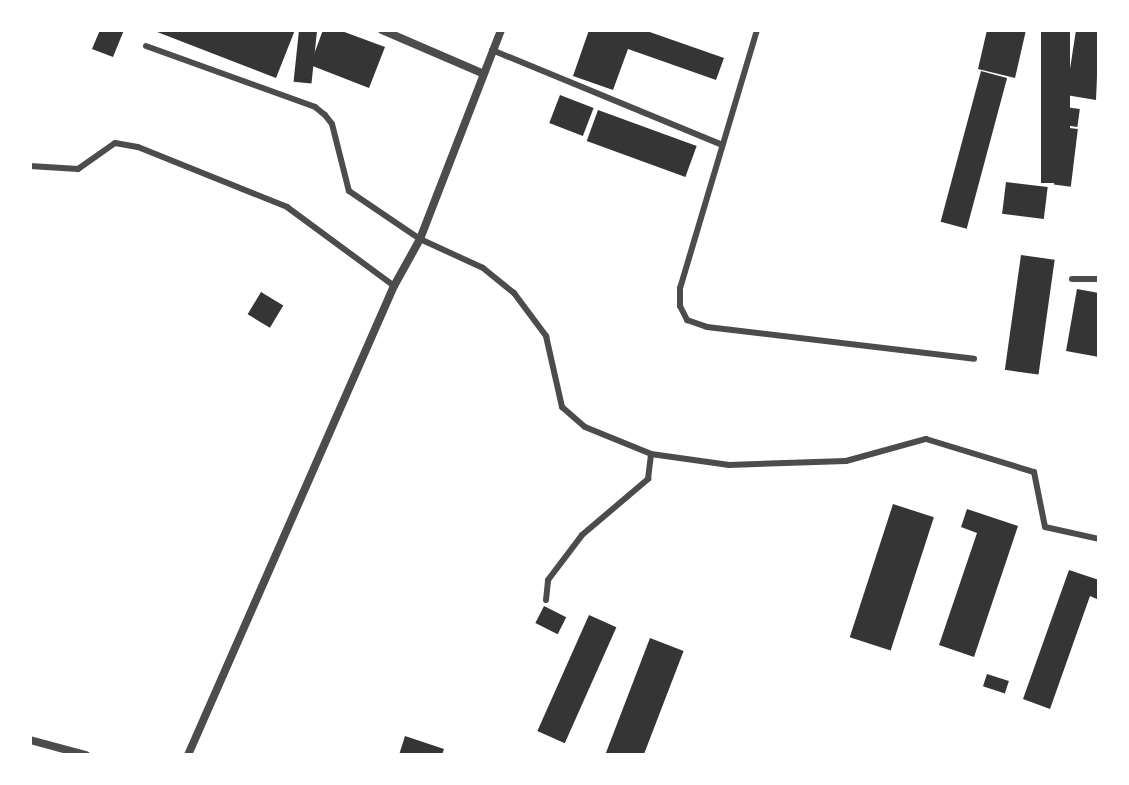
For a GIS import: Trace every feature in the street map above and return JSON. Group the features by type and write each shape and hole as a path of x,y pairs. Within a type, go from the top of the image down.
{"street":[{"path":"382,30 482,73"},
{"path":"200,755 189,752 394,286 420,239 501,30"},
{"path":"32,743 86,755"}],"lane":[{"path":"757,30 680,288 680,306 687,320 707,327 974,359"},
{"path":"146,46 315,107 332,124 349,191 420,239 483,268 514,293 546,336 567,413 585,427 651,454 729,465 846,461 926,439 1034,472 1045,527 1099,539"},
{"path":"492,50 722,145"},
{"path":"30,166 78,169 115,143 138,147 287,207 394,286"},
{"path":"1072,279 1099,279"},
{"path":"546,600 548,580 582,535 648,479 651,454"}],"building":[{"path":"100,30 124,30 113,57 92,49"},
{"path":"152,30 295,30 276,78"},
{"path":"299,30 317,32 311,84 294,82"},
{"path":"323,30 339,30 385,47 369,88 310,65"},
{"path":"589,30 644,30 724,58 716,80 628,49 613,90 573,76"},
{"path":"987,30 1026,30 1015,78 978,69"},
{"path":"1041,30 1070,30 1070,183 1041,183"},
{"path":"1076,30 1099,30 1096,100 1066,95"},
{"path":"981,71 1007,78 967,229 941,222"},
{"path":"560,95 594,108 583,136 549,123"},
{"path":"1065,107 1080,109 1077,127 1062,125"},
{"path":"598,110 697,146 685,177 587,141"},
{"path":"1061,127 1078,129 1071,187 1054,185"},
{"path":"1006,182 1048,187 1044,219 1002,214"},
{"path":"1021,255 1055,260 1039,375 1005,370"},
{"path":"1077,289 1099,293 1099,357 1066,351"},
{"path":"261,292 283,305 270,328 248,314"},
{"path":"893,504 934,517 891,650 850,637"},
{"path":"967,509 1018,526 974,657 939,645 977,533 961,527"},
{"path":"1069,570 1099,580 1099,600 1090,596 1050,709 1023,699"},
{"path":"544,606 566,617 558,634 535,623"},
{"path":"589,615 616,627 565,743 537,731"},
{"path":"650,638 684,651 644,755 605,755"},
{"path":"987,674 1009,681 1005,693 983,686"},
{"path":"405,736 444,749 442,755 399,755"}]}
